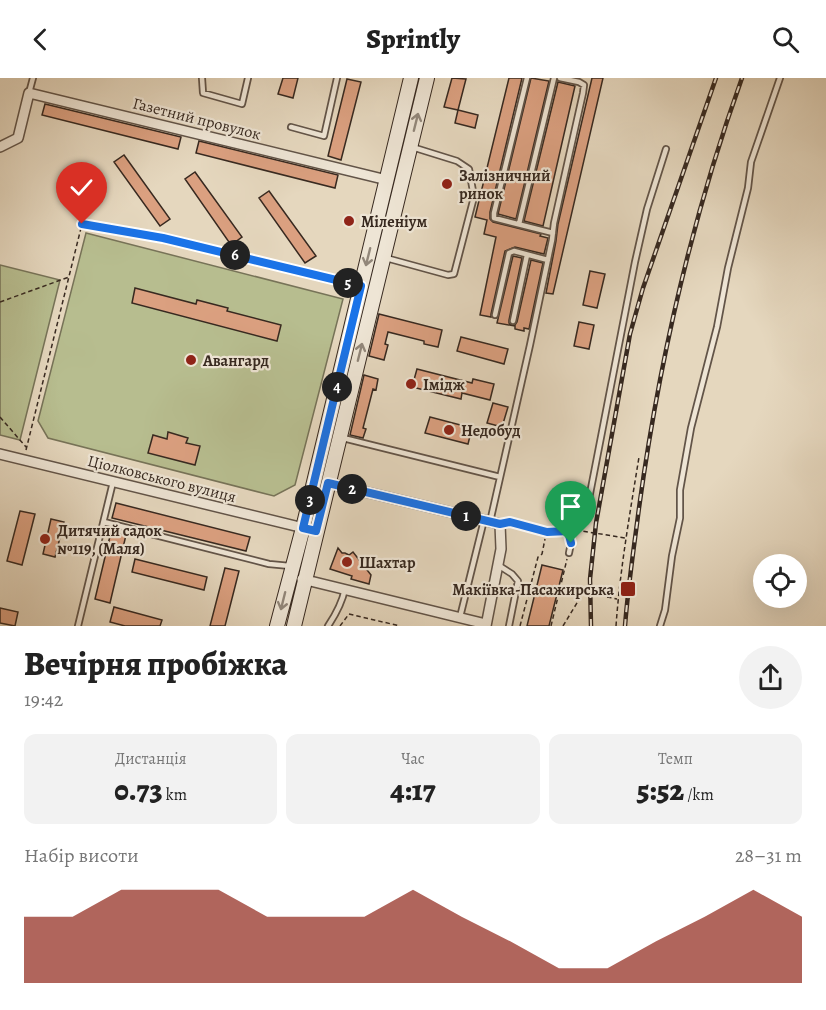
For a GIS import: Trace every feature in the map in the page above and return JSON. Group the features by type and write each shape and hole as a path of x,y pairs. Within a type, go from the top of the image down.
{"main road":[{"path":"294,626 305,580 310,529 361,286 411,78"},
{"path":"277,626 291,571 328,483 427,78"}],"street":[{"path":"0,147 18,138 29,93"},
{"name":"Газетний провулок","path":"29,93 387,180"},
{"name":"Ціолковського вулиця","path":"0,454 310,529"},
{"path":"291,571 305,580 486,625 501,549 500,524 328,483"}],"lane":[{"path":"29,93 33,78"},
{"path":"202,78 203,93 242,104 248,78"},
{"path":"291,127 324,136 337,78"},
{"path":"527,78 494,218 552,233"},
{"path":"519,224 554,78"},
{"path":"460,617 500,477 528,356 584,85 560,78"},
{"path":"660,626 665,610 680,518 680,490 691,428 717,327 728,268 748,188 751,162 780,78"},
{"path":"383,258 448,275 454,274 474,197 469,169 466,166 458,161 410,146"},
{"path":"500,524 510,522 547,532 568,531 587,509 646,209 666,149"},
{"path":"495,315 508,253 514,251 548,260"},
{"path":"513,321 528,255"},
{"path":"339,437 500,477"},
{"path":"78,626 113,482"},
{"path":"104,522 291,571"},
{"path":"568,531 571,543 569,552"},
{"path":"498,564 519,581 509,626"},
{"path":"328,626 343,601 345,589"}],"path":[{"path":"24,460 82,224 163,238 361,286"},
{"path":"0,302 69,277"},
{"path":"0,417 27,447"},
{"path":"616,626 626,538 639,457"},
{"path":"576,530 626,538"},
{"path":"520,626 547,532"},
{"path":"551,626 569,552"},
{"path":"561,587 618,599"},
{"path":"562,626 583,593"},
{"path":"340,626 349,614 400,626"}],"green space":[{"name":"Авангард","path":"86,233 343,299 295,485 274,496 48,438 38,421"},
{"path":"0,265 60,280 20,440 0,435"}],"building":[{"path":"283,78 298,78 293,98 278,94"},
{"path":"452,78 466,79 458,110 444,107"},
{"path":"509,78 522,78 490,219 493,222 541,234 540,236 548,238 544,254 515,247 505,251 491,317 480,315 496,237 484,234 487,220 475,217"},
{"path":"531,78 549,81 516,219 498,214"},
{"path":"592,78 603,78 553,294 546,293 558,224"},
{"path":"347,79 361,82 341,160 328,156"},
{"path":"558,82 575,86 543,226 524,221"},
{"path":"45,104 181,137 178,149 42,115"},
{"path":"458,110 478,115 475,128 455,123"},
{"path":"199,141 338,175 335,188 196,153"},
{"path":"124,155 170,219 160,226 114,162"},
{"path":"195,172 242,237 231,245 185,179"},
{"path":"269,191 316,256 305,263 259,198"},
{"path":"513,256 522,258 509,320 512,325 517,322 531,260 543,263 529,329 524,328 524,331 515,329 515,326 497,323"},
{"path":"590,271 605,274 597,308 583,305"},
{"path":"135,288 196,304 197,300 228,308 227,311 281,325 277,341 132,303"},
{"path":"379,314 442,330 438,347 388,332 385,344 388,345 384,360 369,356"},
{"path":"579,322 594,325 589,349 574,346"},
{"path":"461,337 508,349 504,364 457,351"},
{"path":"417,369 472,383 473,379 494,384 490,400 462,393 461,399 412,387"},
{"path":"364,375 378,379 376,390 373,389 363,428 366,429 363,438 350,435"},
{"name":"Недобуд","path":"493,403 508,407 502,427 487,423"},
{"name":"Недобуд","path":"430,417 472,428 468,444 425,433"},
{"path":"168,432 188,438 186,443 200,446 195,465 148,453 153,435 167,439"},
{"path":"116,503 250,537 246,551 112,518"},
{"path":"20,511 35,514 22,565 7,561"},
{"path":"51,519 64,522 55,557 43,554"},
{"path":"111,532 126,535 110,603 95,599"},
{"name":"Шахтар","path":"338,548 342,553 349,555 353,552 371,575 369,584 330,569"},
{"path":"135,559 207,577 204,590 132,572"},
{"name":"Макіївка-Пасажирська","path":"542,565 563,570 549,626 527,626"},
{"path":"225,568 239,571 225,626 210,626"},
{"path":"114,607 162,620 160,626 125,626 110,622"},
{"path":"0,608 18,612 15,626 0,623"}],"railway":[{"path":"591,626 590,579 596,523 630,334 643,288 716,78"},
{"path":"625,626 647,453 667,344 708,183 742,78"}],"place":[{"name":"Залізничний ринок","path":"447,184"},
{"name":"Міленіум","path":"349,221"},
{"name":"Авангард","path":"191,360"},
{"name":"Імідж","path":"411,384"},
{"name":"Недобуд","path":"449,430"},
{"name":"Дитячий садок №119, (Маля)","path":"45,539"},
{"name":"Шахтар","path":"347,562"},
{"name":"Макіївка-Пасажирська","path":"628,589"}],"route":[{"path":"82,224 163,238 361,286 303,528 316,531 328,483 500,524 510,522 547,532 568,531 571,543"}]}
